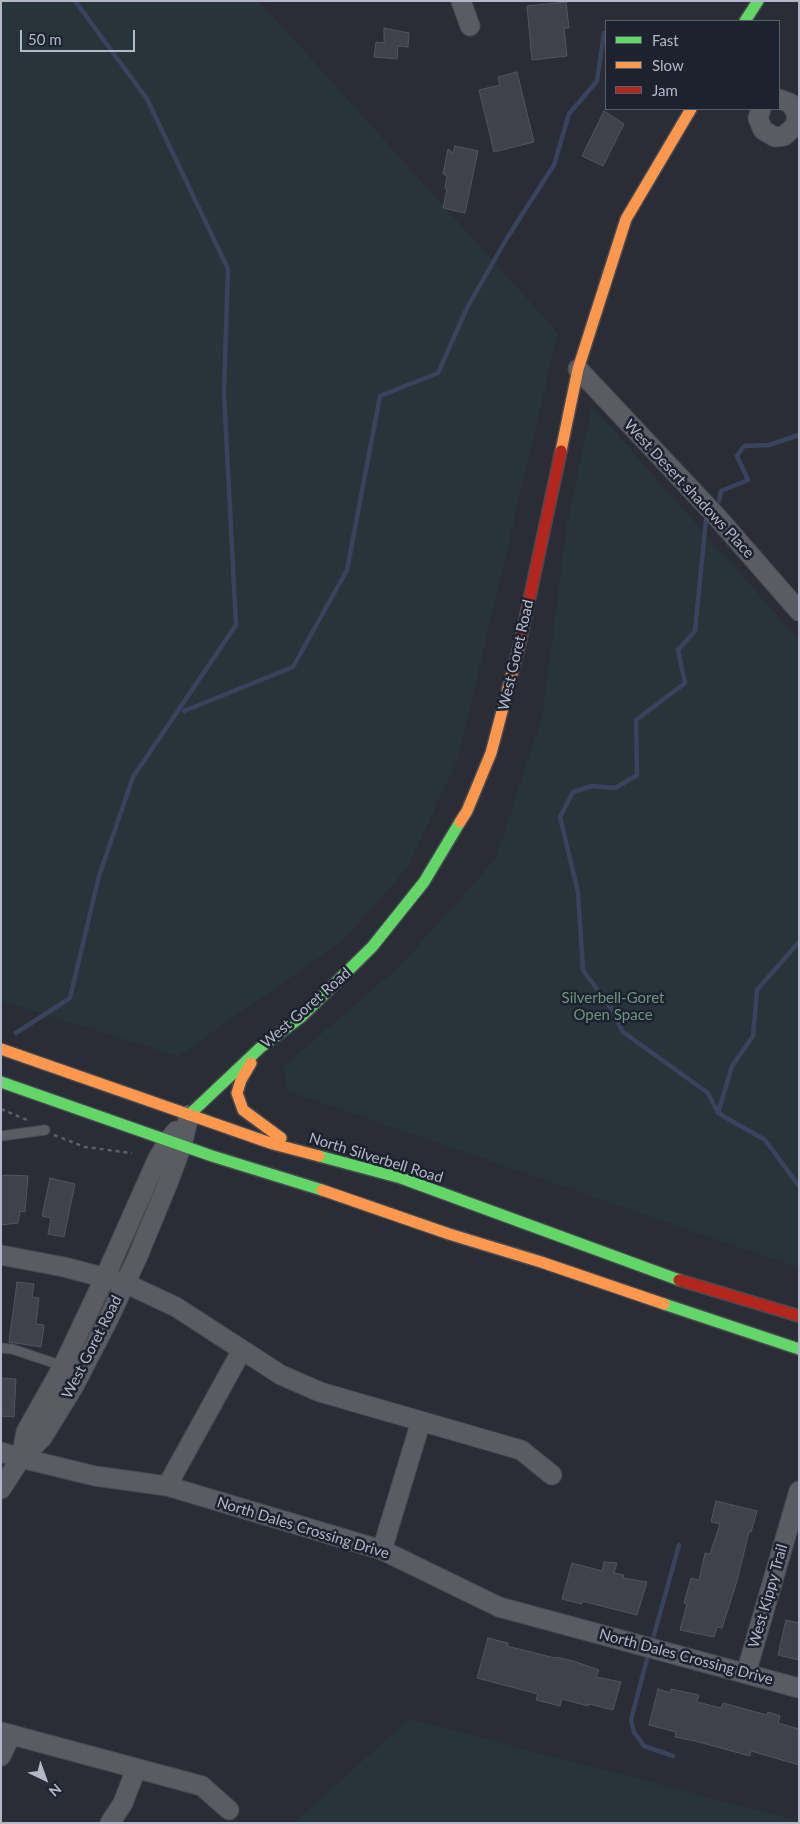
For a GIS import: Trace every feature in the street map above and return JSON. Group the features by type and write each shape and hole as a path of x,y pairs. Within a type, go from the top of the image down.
{"main road":[{"path":"746,20 758,1"},
{"name":"West Goret Road","path":"189,1115 261,1047 301,1017 372,947 424,882 467,811 492,753 516,662 578,369 626,219 690,110"},
{"path":"261,1047 241,1080 237,1092 243,1110 298,1150"},
{"name":"North Silverbell Road","path":"1,1049 189,1115 298,1150 401,1178 676,1279 799,1316"},
{"path":"1,1082 175,1143 344,1197 449,1234 550,1265 799,1349"}],"street":[{"path":"461,1 470,26"},
{"path":"760,110 759,122 763,130 769,135 778,137 794,134 796,112 790,105"},
{"name":"West Desert shadows Place","path":"578,369 718,518 799,611"},
{"name":"West Goret Road","path":"1,1489 22,1458 42,1438 74,1386 137,1258 175,1143 189,1115"},
{"name":"West Goret Road","path":"22,1458 26,1432 63,1366 157,1160 175,1143"},
{"path":"1,1255 55,1265 125,1283 176,1307 281,1375 320,1392 521,1450 552,1475"},
{"path":"167,1486 242,1350"},
{"path":"382,1550 420,1421"},
{"name":"North Dales Crossing Drive","path":"1,1452 95,1476 167,1486 382,1550 500,1606 799,1688"},
{"name":"West Kippy Trail","path":"746,1673 795,1520 799,1491"},
{"path":"1,1756 6,1734 202,1786 229,1810"},
{"path":"110,1823 124,1803 136,1769"}],"lane":[{"path":"1,1136 45,1130"},
{"path":"1,1348 12,1348 63,1366"}],"path":[{"path":"1,1109 34,1123 54,1136 85,1147 132,1153"}],"green space":[{"path":"1,1 259,1 558,333 458,759 407,868 343,941 178,1056 1,1001"},
{"name":"Silverbell-Goret Open Space","path":"592,406 799,640 799,1268 288,1091 283,1067 401,965 496,858 542,718 567,524"},
{"path":"409,1719 799,1821 799,1823 294,1823"}],"building":[{"path":"566,2 569,28 564,28 567,56 532,60 527,6"},
{"path":"384,28 409,33 408,47 398,46 397,59 374,57 376,42 384,43"},
{"path":"517,72 534,142 494,152 479,90 500,85 498,77"},
{"path":"604,111 624,124 603,166 582,156"},
{"path":"455,146 478,151 465,213 443,208 447,189 445,188 447,176 443,174 448,149 453,153"},
{"path":"1,1176 28,1176 25,1212 20,1211 18,1223 1,1225"},
{"path":"50,1178 75,1184 64,1237 48,1234 51,1218 42,1216"},
{"path":"17,1282 34,1284 32,1297 39,1298 36,1324 44,1325 41,1347 9,1342"},
{"path":"1,1378 16,1379 14,1417 1,1416"},
{"path":"716,1501 757,1511 751,1532 749,1532 737,1581 722,1628 717,1627 714,1637 680,1630 687,1604 684,1603 691,1578 699,1580 705,1553 710,1554 720,1524 711,1522"},
{"path":"604,1562 617,1563 614,1573 624,1575 623,1578 647,1582 637,1615 582,1601 582,1604 562,1599 572,1563 602,1571"},
{"path":"786,1620 799,1623 799,1660 778,1655"},
{"path":"488,1638 508,1643 507,1646 573,1661 599,1670 596,1677 621,1682 613,1710 562,1699 560,1706 536,1700 538,1694 477,1678"},
{"path":"658,1689 670,1693 671,1689 699,1695 697,1702 721,1708 723,1703 767,1715 768,1712 780,1716 778,1723 799,1729 799,1765 751,1751 750,1756 675,1737 676,1732 649,1725"}],"waterway":[{"path":"16,1033 70,998 99,876 133,777 236,625 224,393 228,269 147,99 75,1"},
{"path":"184,711 293,667 347,570 380,396 438,373 467,308 507,238 554,165 569,114 597,81 604,33"},
{"path":"719,501 721,491 748,480 737,456 744,446 769,445 799,435"},
{"path":"706,520 695,631 678,650 685,683 636,720 637,775 615,788 592,786 573,792 560,817 578,892 583,970 611,1008 623,1032 708,1093 718,1113 765,1140 799,1186"},
{"path":"718,1113 732,1066 753,1036 757,990 799,942"},
{"path":"654,1635 679,1545"},
{"path":"647,1659 631,1720 634,1732 644,1746 673,1756"}],"traffic: fast":[{"path":"746,20 758,1"},
{"path":"189,1115 261,1047 301,1017 372,947 424,882 460,822"},
{"path":"1,1082 212,1156 322,1190"},
{"path":"319,1156 401,1178 679,1280"},
{"path":"664,1304 799,1349"}],"traffic: slow":[{"path":"561,451 578,369 626,219 690,110"},
{"path":"460,822 467,811 491,753 520,643"},
{"path":"1,1049 273,1144 319,1156"},
{"path":"251,1063 241,1080 237,1093 243,1110 281,1138"},
{"path":"322,1190 449,1234 541,1262 664,1304"}],"traffic: jam":[{"path":"520,643 561,451"},
{"path":"679,1280 799,1316"}]}
